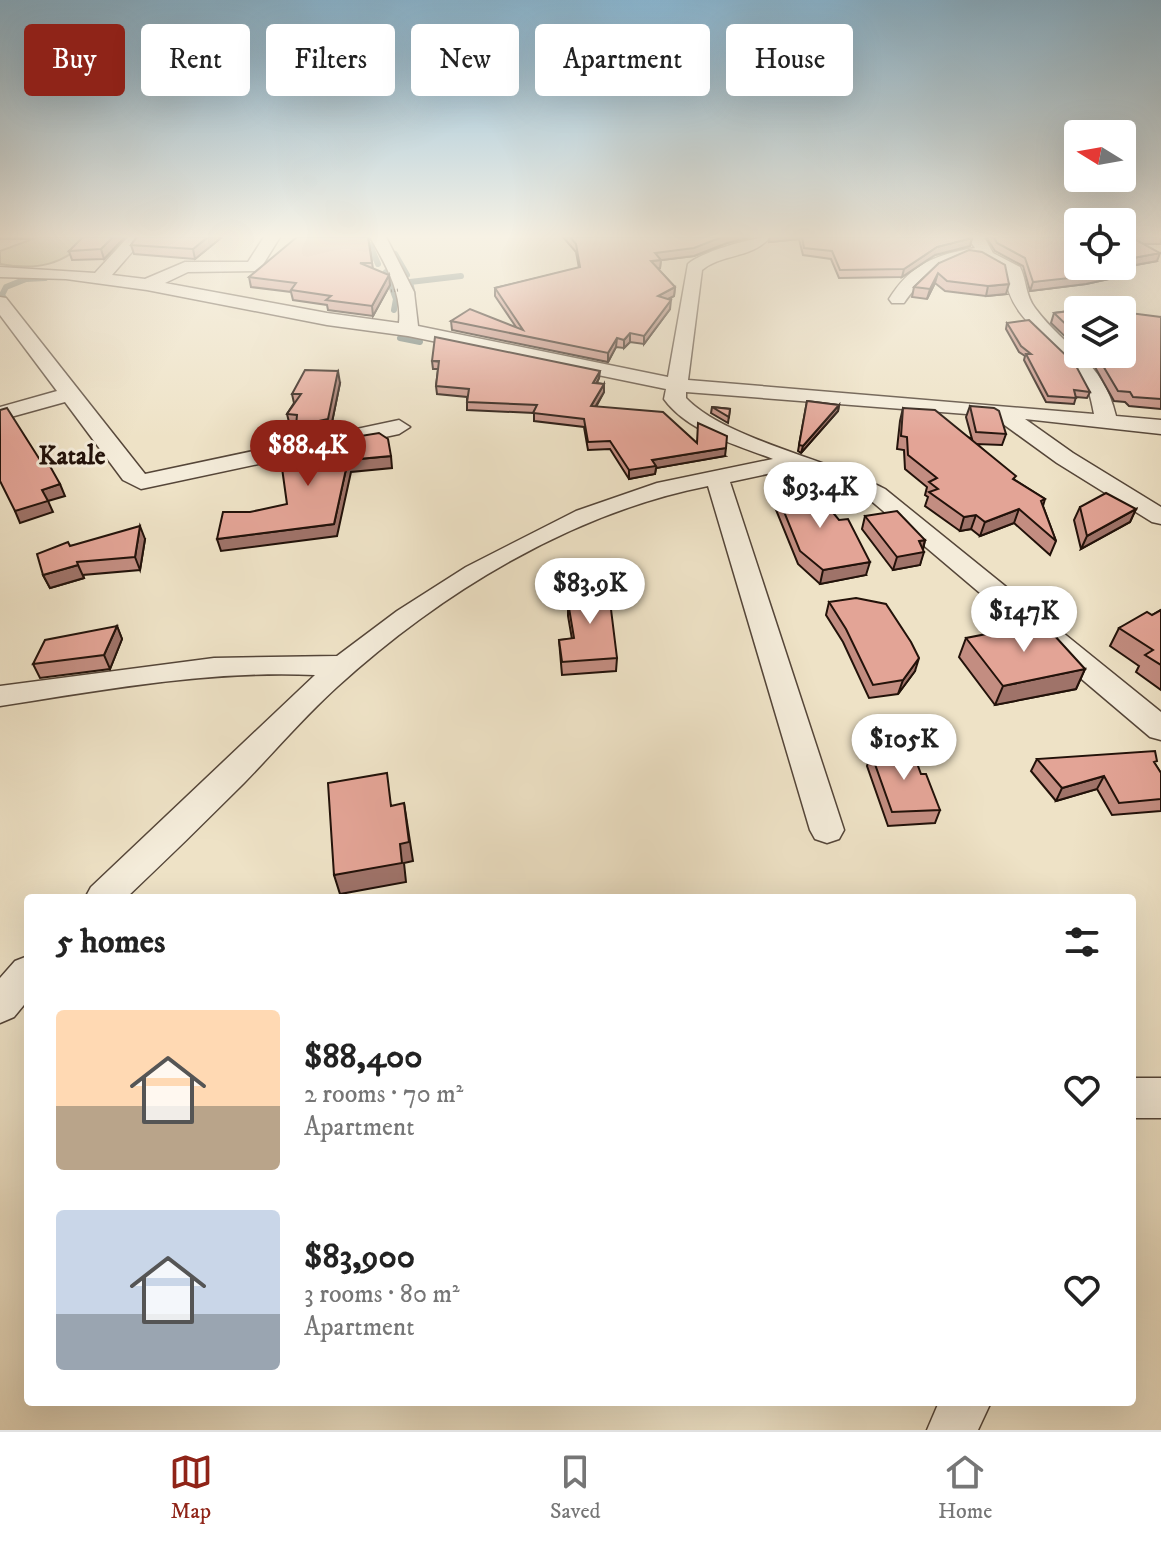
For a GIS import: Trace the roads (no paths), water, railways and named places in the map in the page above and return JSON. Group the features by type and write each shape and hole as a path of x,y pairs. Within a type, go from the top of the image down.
{"street":[{"path":"1,304 131,475 141,482 399,427"},
{"path":"246,304 408,330 679,385 997,410 1161,427"},
{"path":"408,330 409,304"},
{"path":"689,304 675,399 679,408 877,494 1161,729"},
{"path":"1022,304 1031,318 1068,348 1095,382 1106,421"},
{"path":"0,414 70,394"},
{"path":"997,410 1065,458 1161,517"},
{"path":"107,894 343,666 409,615 521,547 625,500 677,485 799,460"},
{"path":"717,478 827,830"},
{"path":"0,696 169,670 289,663 343,666"},
{"path":"0,1005 24,978"},
{"path":"1136,1098 1161,1098"},
{"path":"952,1430 964,1406"}],"waterway":[{"path":"7,304 10,308"},
{"path":"394,310 395,304"},
{"path":"400,338 420,342"}],"district":[{"name":"Katale","path":"72,455"}]}
